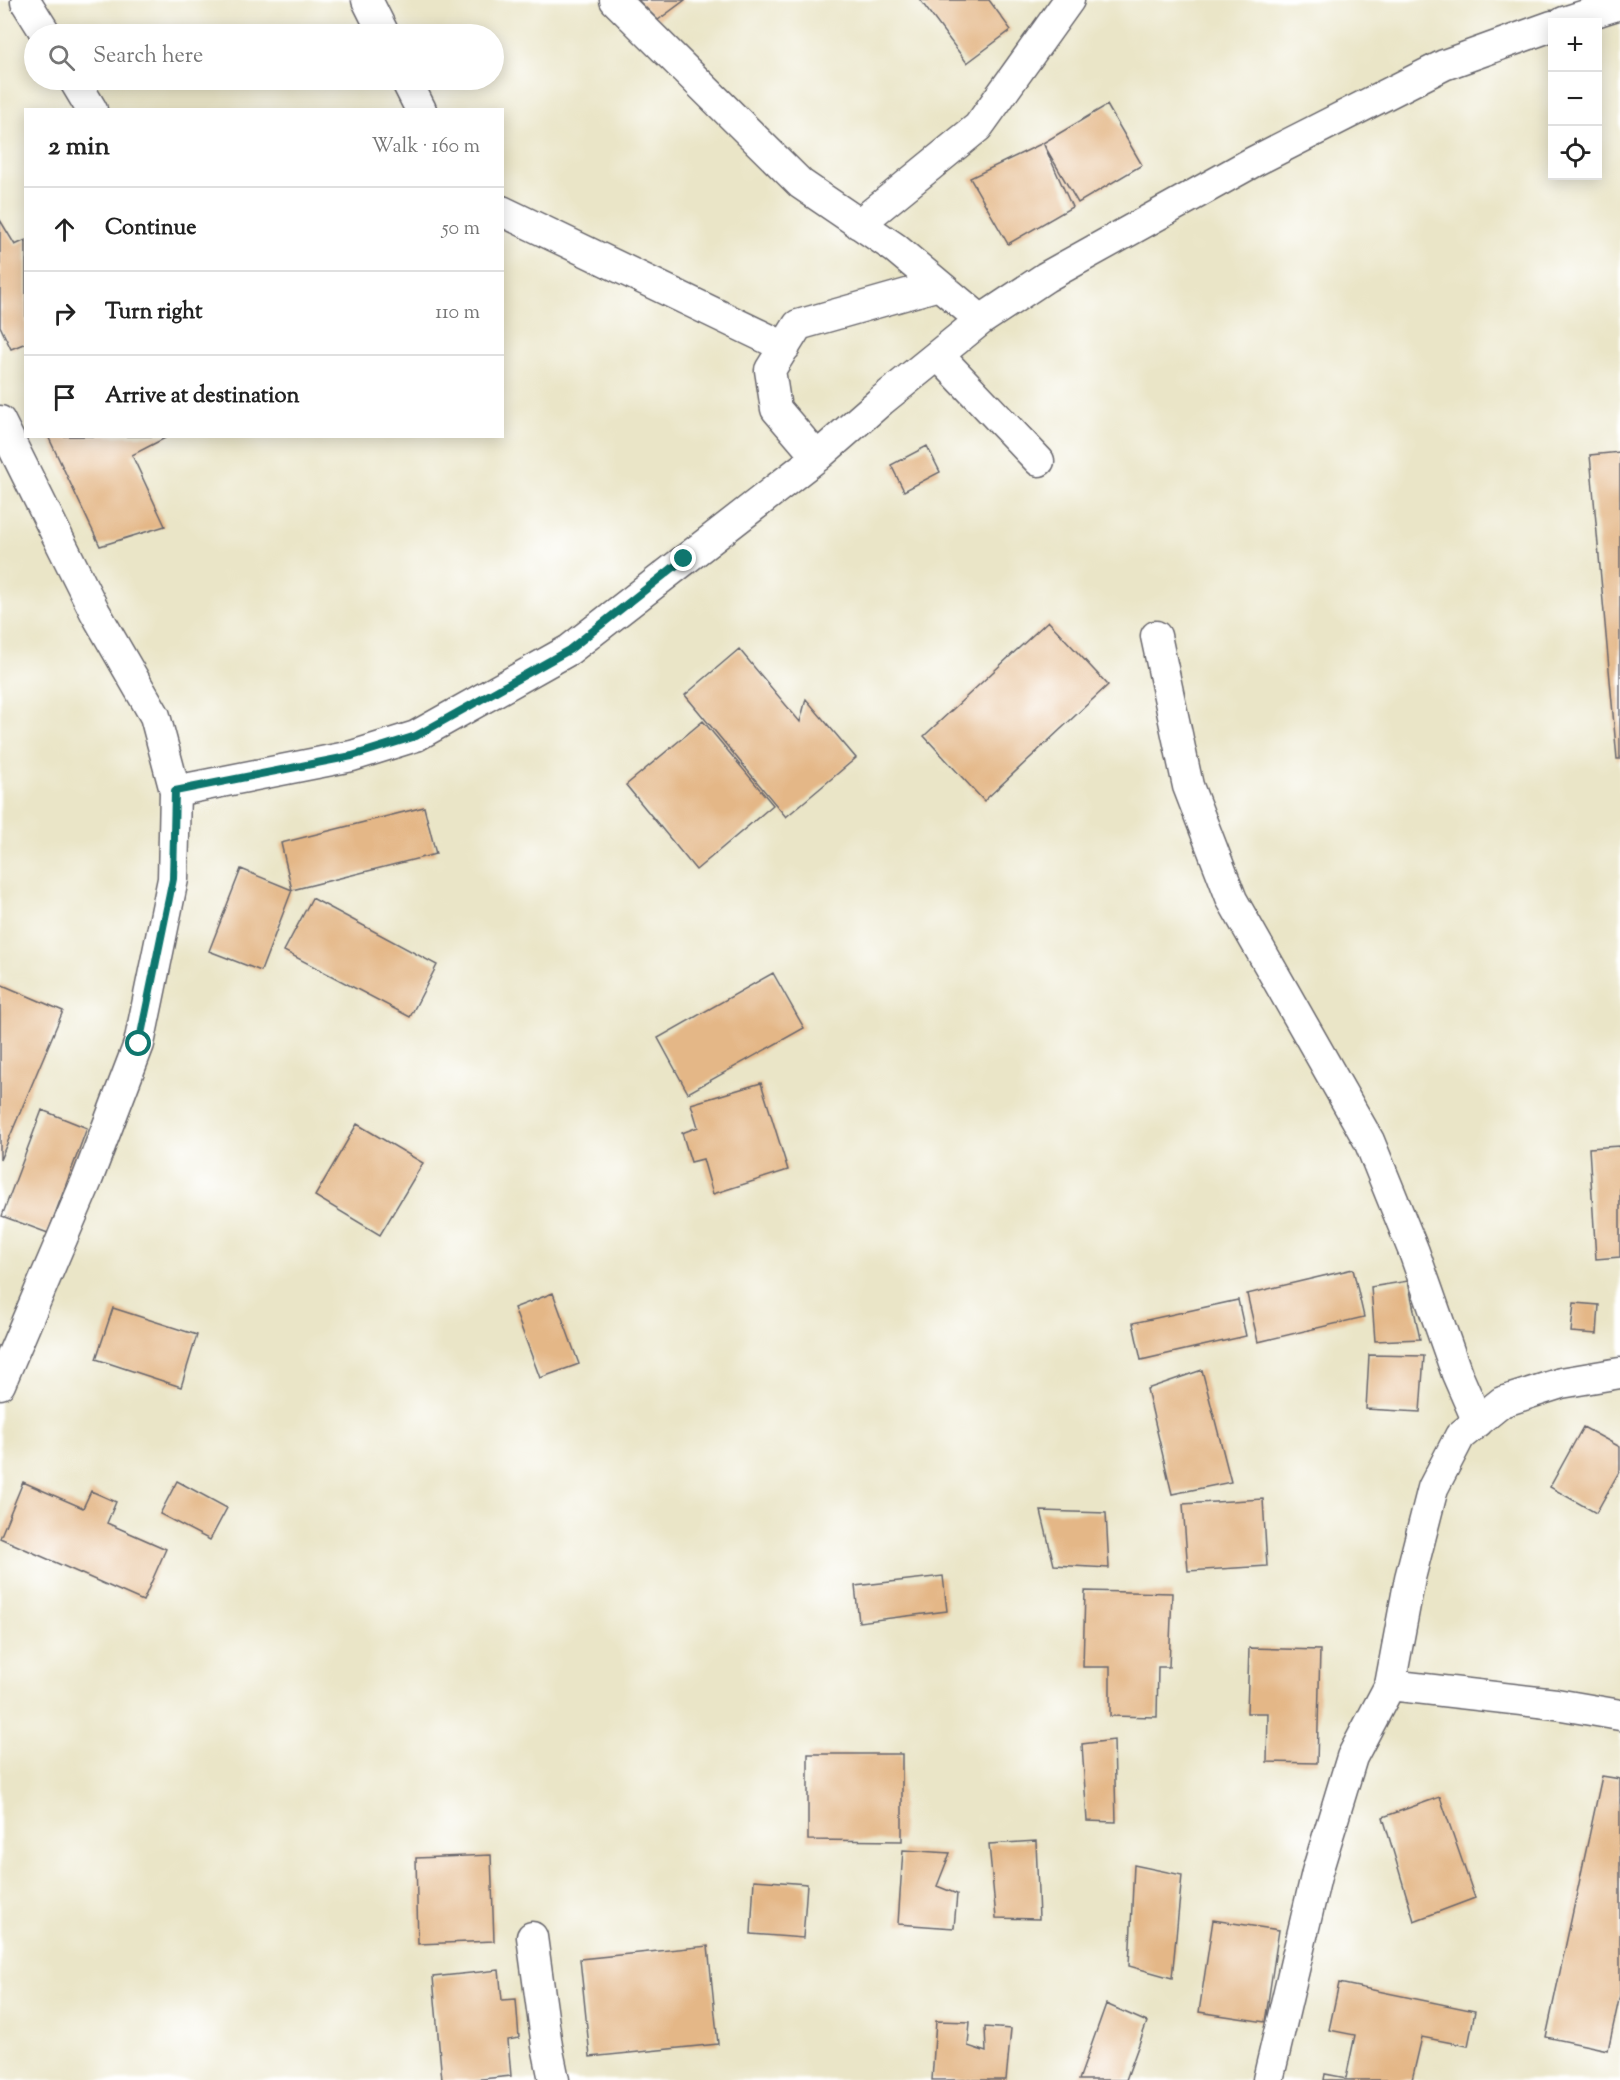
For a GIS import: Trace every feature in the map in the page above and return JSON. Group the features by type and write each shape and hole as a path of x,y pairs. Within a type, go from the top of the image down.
{"street":[{"path":"367,0 379,24"},
{"path":"615,0 801,184 895,248 981,320"},
{"path":"860,224 978,127 1069,0"},
{"path":"26,2 40,24"},
{"path":"1576,18 1620,4"},
{"path":"175,791 352,756 416,736 569,650 817,457 981,320 1056,272 1253,162 1444,65 1548,27"},
{"path":"80,90 91,108"},
{"path":"411,90 420,108"},
{"path":"504,212 784,347"},
{"path":"817,457 776,409 770,370 798,325 939,285"},
{"path":"938,355 1040,461"},
{"path":"0,421 95,612 155,716 175,791 173,879 139,1044 87,1180 0,1384"},
{"path":"1156,636 1188,786 1232,900 1369,1141 1414,1252 1456,1374 1478,1422"},
{"path":"1268,2080 1317,1872 1352,1757 1390,1685 1410,1578 1433,1488 1460,1436 1502,1402 1561,1383 1620,1373"},
{"path":"1390,1685 1556,1704 1620,1715"},
{"path":"532,1937 554,2080"}],"building":[{"path":"638,0 685,0 658,20"},
{"path":"920,0 989,0 1011,30 967,63"},
{"path":"1107,105 1142,165 1078,203 1044,145 1072,207 1008,244 970,178 1043,143"},
{"path":"0,220 15,245 24,241 24,344 11,349 0,326"},
{"path":"49,438 165,438 132,455 165,526 100,546"},
{"path":"927,446 940,472 904,491 891,465"},
{"path":"1620,452 1620,759 1617,759 1590,455"},
{"path":"1048,621 1108,685 984,801 924,736"},
{"path":"739,649 800,722 806,699 856,758 786,817 685,695"},
{"path":"703,721 773,805 696,870 626,785"},
{"path":"424,807 436,854 292,890 281,843"},
{"path":"241,869 292,890 261,971 209,951"},
{"path":"312,898 437,965 410,1017 284,951"},
{"path":"773,973 804,1028 688,1093 658,1038"},
{"path":"0,984 63,1011 0,1160"},
{"path":"761,1083 788,1170 713,1194 703,1159 691,1162 682,1133 698,1127 691,1104"},
{"path":"42,1110 87,1128 48,1233 2,1216"},
{"path":"357,1124 423,1163 380,1235 315,1196"},
{"path":"1620,1146 1620,1257 1596,1259 1589,1148"},
{"path":"1353,1269 1364,1317 1258,1342 1247,1294"},
{"path":"1408,1281 1420,1339 1375,1341 1371,1287"},
{"path":"553,1293 579,1364 540,1378 514,1308"},
{"path":"1238,1300 1246,1336 1141,1360 1133,1323"},
{"path":"1574,1303 1599,1305 1597,1334 1571,1332"},
{"path":"113,1308 197,1335 181,1387 96,1359"},
{"path":"1369,1355 1424,1356 1420,1412 1366,1409"},
{"path":"1202,1370 1231,1482 1172,1494 1147,1389"},
{"path":"1583,1427 1620,1447 1620,1470 1596,1513 1550,1487"},
{"path":"177,1481 227,1508 210,1540 160,1514"},
{"path":"23,1482 83,1508 91,1491 116,1502 107,1523 166,1549 143,1601 0,1538"},
{"path":"1263,1499 1267,1566 1188,1571 1183,1504"},
{"path":"1041,1511 1106,1513 1109,1568 1054,1565"},
{"path":"943,1576 947,1611 859,1622 855,1586"},
{"path":"1085,1591 1172,1593 1169,1667 1158,1667 1157,1717 1110,1716 1110,1667 1083,1667"},
{"path":"1249,1648 1320,1650 1317,1763 1267,1762 1268,1713 1247,1713"},
{"path":"1114,1740 1116,1822 1087,1821 1082,1744"},
{"path":"808,1754 902,1754 902,1841 808,1840"},
{"path":"1602,1776 1620,1779 1620,1995 1608,2050 1546,2037"},
{"path":"1440,1797 1475,1898 1414,1921 1383,1817"},
{"path":"1036,1841 1039,1919 996,1918 989,1844"},
{"path":"903,1850 950,1853 937,1886 957,1894 954,1928 898,1924"},
{"path":"491,1855 494,1941 418,1944 416,1858"},
{"path":"1134,1865 1182,1875 1172,1978 1129,1966"},
{"path":"754,1880 807,1884 803,1938 751,1934"},
{"path":"1213,1920 1279,1930 1265,2022 1199,2012"},
{"path":"708,1946 718,2044 590,2057 580,1959"},
{"path":"499,1970 502,2000 516,1999 519,2038 508,2040 511,2076 442,2080 433,1977"},
{"path":"1339,1983 1475,2011 1468,2046 1422,2037 1412,2080 1324,2080 1325,2074 1346,2078 1355,2035 1329,2030"},
{"path":"1106,2004 1147,2022 1126,2080 1079,2080"},
{"path":"936,2021 970,2022 968,2046 986,2052 985,2027 1011,2029 1006,2080 932,2080"}],"route":[{"path":"139,1044 173,879 175,791 352,756 416,736 569,650 684,559"}]}
